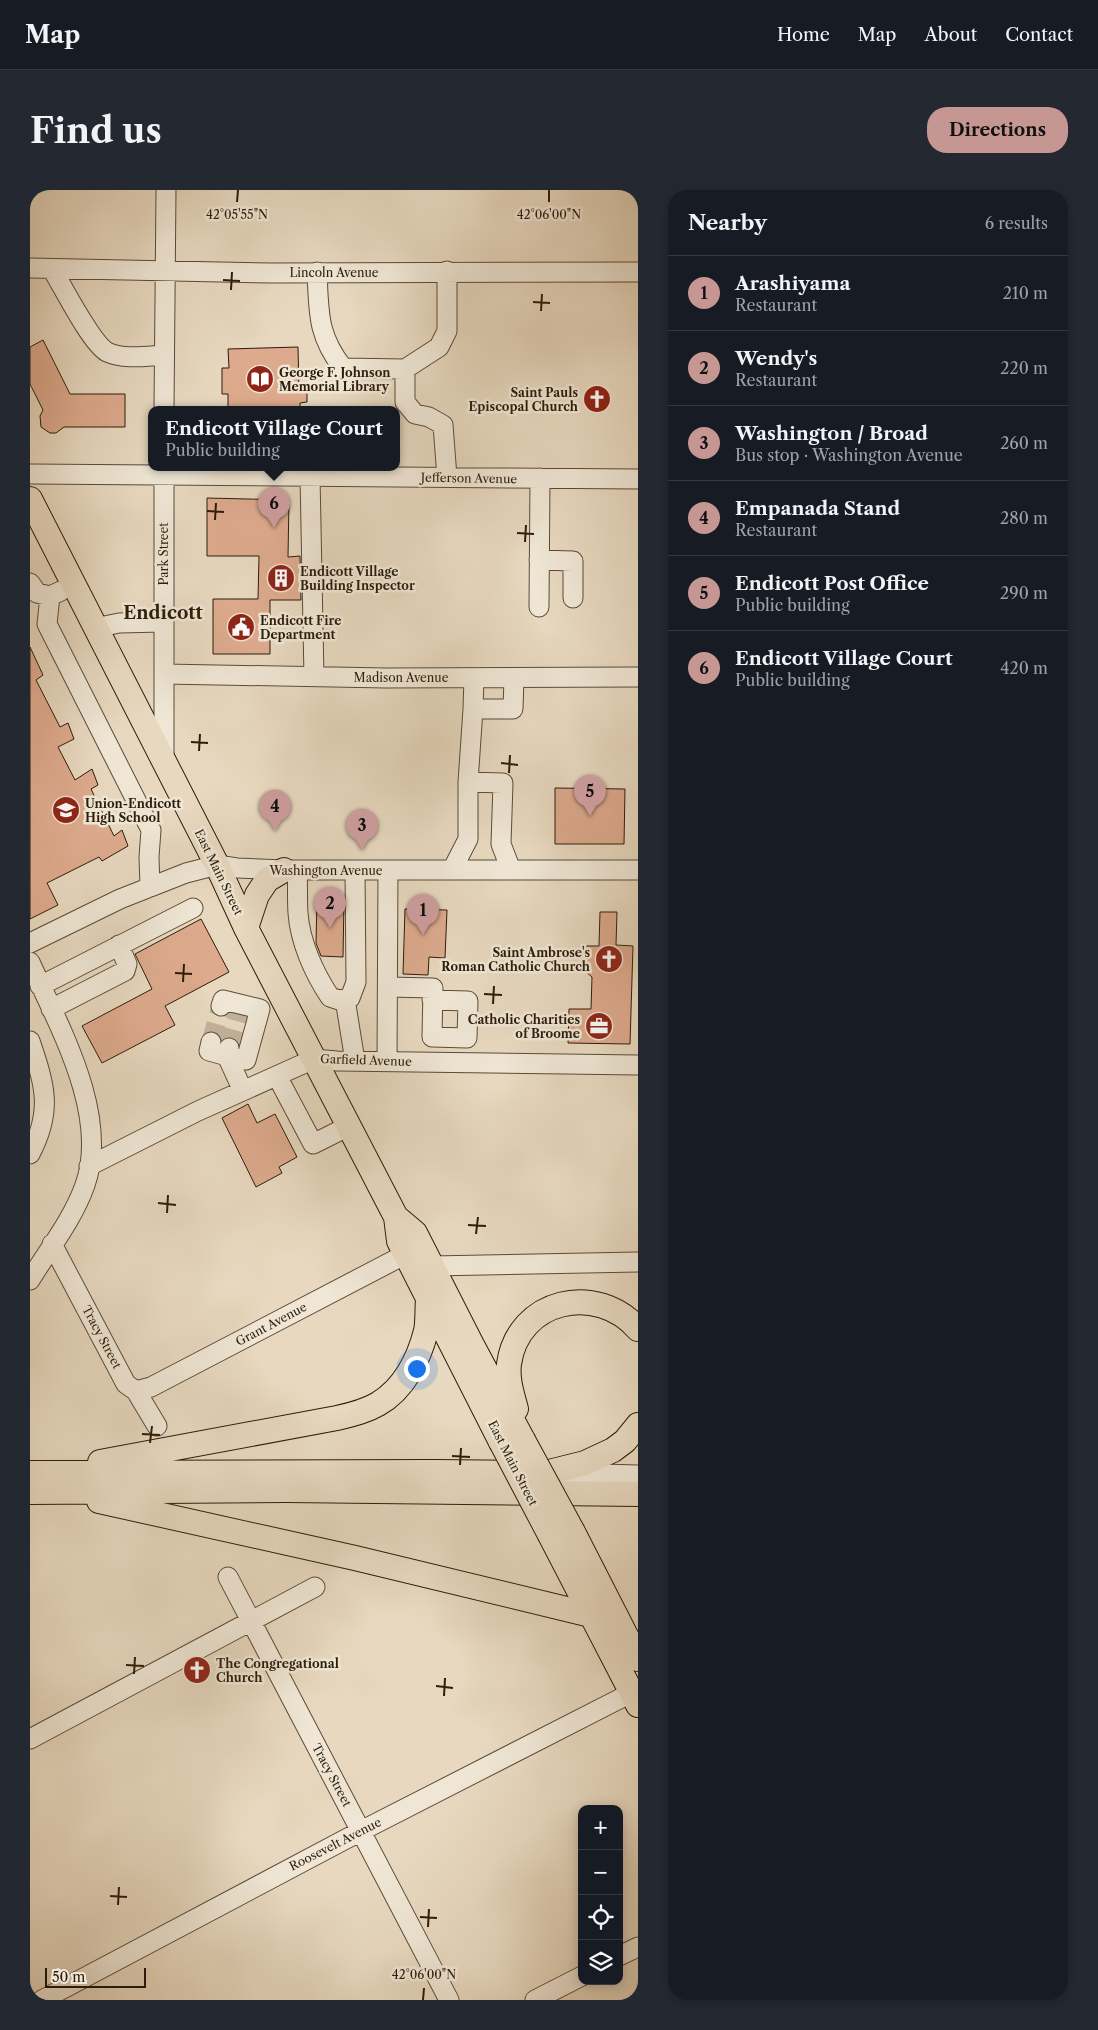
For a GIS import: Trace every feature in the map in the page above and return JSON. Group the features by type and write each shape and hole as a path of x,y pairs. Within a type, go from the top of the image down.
{"main road":[{"name":"East Main Street","path":"30,499 217,865 246,928 396,1218 399,1241 428,1300 512,1441 562,1535 635,1649"},
{"path":"246,928 257,895 267,880 291,870"},
{"name":"East Main Street","path":"396,1218 415,1233 472,1345 512,1441"},
{"path":"42,1473 358,1413 378,1404 397,1390 412,1369 426,1330 428,1300"},
{"path":"512,1441 508,1377 509,1363 513,1347 520,1333 530,1322 543,1311 556,1305 568,1302 587,1302 614,1310 624,1316 638,1329"},
{"path":"42,1473 545,1473 585,1463 613,1450 625,1441 638,1425"},
{"path":"30,1492 286,1490 638,1494"},
{"path":"30,1492 96,1500 355,1558 591,1615"},
{"name":"East Main Street","path":"562,1535 591,1615 635,1699"}],"street":[{"path":"164,406 166,190"},
{"name":"Lincoln Avenue","path":"30,268 165,272 638,272"},
{"path":"52,269 96,342 108,352 130,357 164,355"},
{"path":"317,272 320,322 330,352 343,368 405,369 439,348 447,332 447,271"},
{"path":"405,369 405,402 415,414 429,417 443,425 447,477"},
{"name":"Jefferson Avenue","path":"30,474 164,471 310,476 638,479"},
{"name":"Park Street","path":"164,471 164,761"},
{"path":"310,476 314,677"},
{"path":"539,607 540,478"},
{"path":"539,560 573,561 573,598"},
{"path":"74,586 37,593 46,624 151,830 148,857 150,887"},
{"path":"96,628 118,623 163,622"},
{"name":"Madison Avenue","path":"164,674 314,677 638,677"},
{"path":"452,870 468,839 468,782 474,678"},
{"path":"472,709 513,709 514,678"},
{"path":"468,782 503,783 501,844 511,870"},
{"name":"Washington Avenue","path":"30,943 120,899 186,873 217,865 237,868 291,870 638,870"},
{"path":"291,870 302,936 320,983 330,997 345,999 350,998 356,982 355,870"},
{"path":"387,1062 388,870"},
{"path":"40,986 192,908"},
{"path":"51,1009 125,971 127,964 119,945"},
{"path":"30,962 75,1062 88,1110 92,1143 85,1184 71,1215 30,1280"},
{"path":"388,988 433,988 432,1062"},
{"path":"221,1006 223,1000 240,1008 260,1009 282,997"},
{"path":"345,999 355,1062"},
{"path":"432,1000 468,1001 467,1038 432,1038"},
{"path":"211,1042 209,1051 228,1052 246,1060 260,1009"},
{"path":"30,1041 45,1094 45,1118 39,1137 30,1154"},
{"path":"228,1052 243,1091"},
{"name":"Garfield Avenue","path":"89,1166 198,1111 314,1059 355,1062 638,1065"},
{"path":"276,1076 314,1144 349,1126"},
{"name":"Tracy Street","path":"52,1244 126,1384 136,1391 157,1426"},
{"name":"Grant Avenue","path":"136,1391 151,1387 406,1254"},
{"path":"432,1266 638,1262"},
{"path":"545,1473 638,1475"},
{"name":"Tracy Street","path":"228,1576 449,2000"},
{"path":"30,1739 315,1587"},
{"name":"Roosevelt Avenue","path":"42,2000 361,1831 635,1699"},
{"path":"623,1954 638,1946"},
{"path":"535,2000 578,1978"}],"building":[{"path":"43,340 70,394 125,394 125,427 64,427 56,433 50,433 41,427 40,416 43,410 30,384 30,347"},
{"name":"George F. Johnson Memorial Library","path":"298,347 299,390 307,390 307,402 300,403 300,406 228,406 228,394 222,394 222,368 229,368 228,349"},
{"path":"207,498 289,500 288,557 300,556 301,600 270,600 270,654 213,654 213,599 258,599 259,556 207,556"},
{"name":"Union-Endicott High School","path":"30,647 43,675 36,680 60,727 68,723 74,739 58,747 75,780 92,769 98,785 91,789 114,836 122,830 128,846 102,861 99,857 47,883 58,905 30,919"},
{"path":"555,788 625,789 624,844 555,844"},
{"path":"317,898 344,900 343,957 321,956 316,943"},
{"path":"405,909 447,910 445,958 429,957 428,975 403,974"},
{"path":"600,912 617,912 616,945 633,946 630,1044 568,1043 569,1009 591,1009 592,977 586,972 586,946 599,946"},
{"path":"201,919 229,972 165,1006 175,1025 102,1063 82,1026 152,989 135,954"},
{"path":"248,1104 257,1123 275,1114 297,1157 279,1167 282,1173 256,1187 222,1118"}],"tunnel":[{"path":"211,1042 221,1006"},
{"path":"229,1048 239,1011"}],"place":[{"name":"George F. Johnson Memorial Library","path":"260,379"},
{"name":"Saint Pauls Episcopal Church","path":"597,399"},
{"name":"Endicott Village Court","path":"274,528"},
{"name":"Endicott Village Building Inspector","path":"281,578"},
{"name":"Endicott Fire Department","path":"241,627"},
{"name":"Union-Endicott High School","path":"66,810"},
{"name":"Endicott Post Office","path":"590,816"},
{"name":"Empanada Stand","path":"275,831"},
{"name":"Washington / Broad","path":"362,850"},
{"name":"Wendy's","path":"330,928"},
{"name":"Arashiyama","path":"423,935"},
{"name":"Saint Ambrose's Roman Catholic Church","path":"609,959"},
{"name":"Catholic Charities of Broome","path":"599,1026"},
{"name":"The Congregational Church","path":"197,1670"}],"district":[{"name":"Endicott","path":"163,613"}]}
